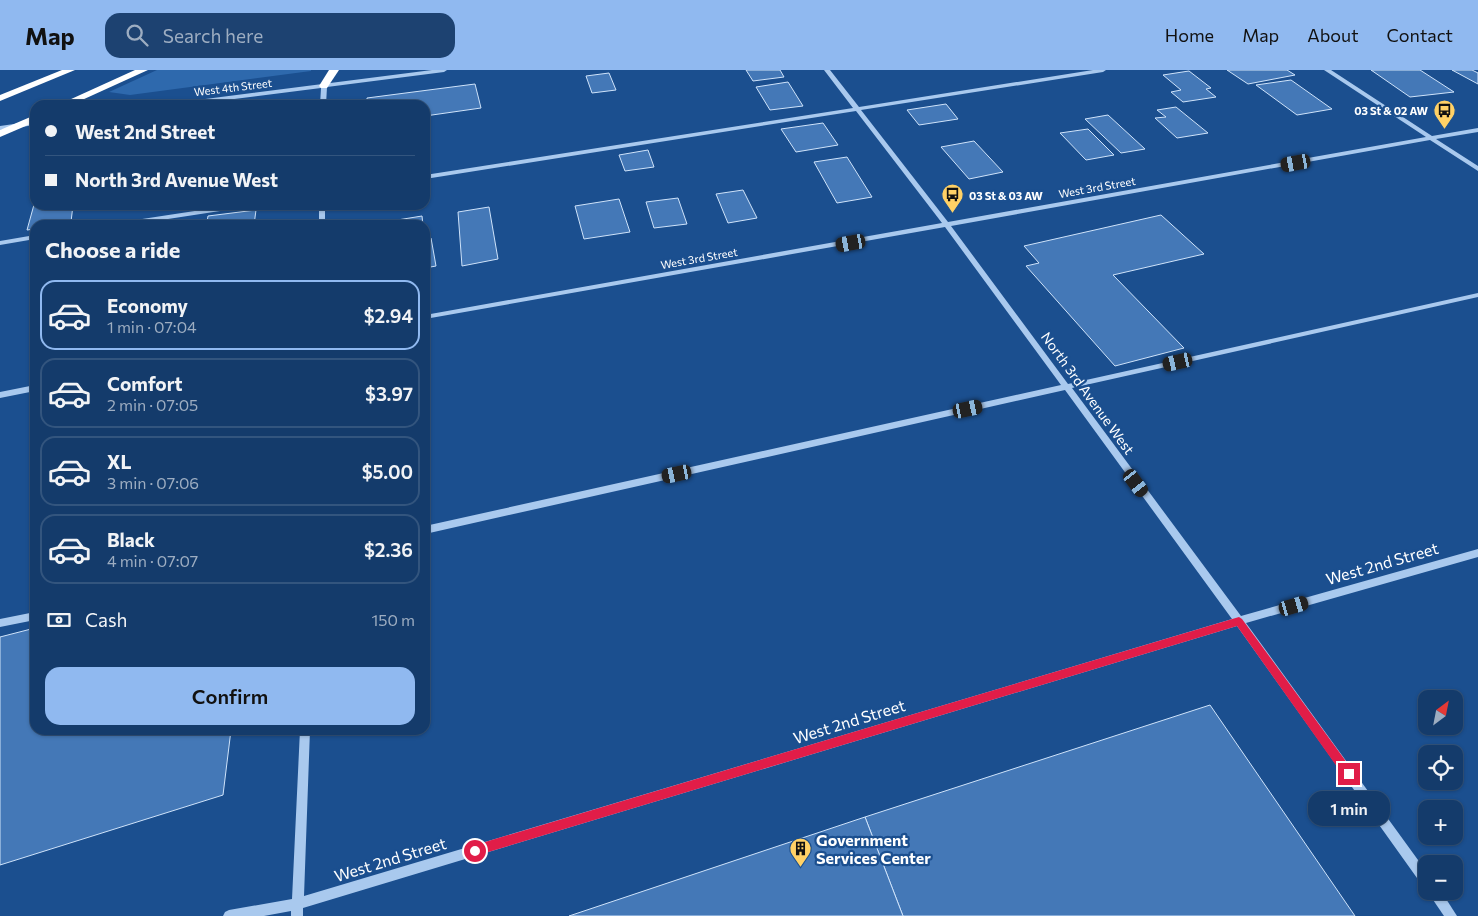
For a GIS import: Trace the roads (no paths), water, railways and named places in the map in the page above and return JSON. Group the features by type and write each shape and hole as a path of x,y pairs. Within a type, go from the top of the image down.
{"highway":[{"path":"0,98 70,70"},
{"path":"74,100 143,70"},
{"path":"322,70 324,86"},
{"path":"324,86 334,70"},
{"path":"0,134 30,120"}],"street":[{"name":"West 4th Street","path":"213,100 444,70"},
{"name":"North 3rd Avenue West","path":"827,70 948,226 1065,388 1239,622 1418,870"},
{"path":"430,176 1103,70"},
{"path":"1327,70 1478,169"},
{"path":"323,100 324,86"},
{"path":"0,128 30,124"},
{"name":"West 3rd Street","path":"430,316 948,226 1478,130"},
{"path":"148,220 214,210"},
{"path":"0,243 30,238"},
{"path":"430,529 1478,295"},
{"path":"0,395 30,389"},
{"name":"West 2nd Street","path":"229,916 297,910 1239,622 1478,552"},
{"path":"0,623 30,617"},
{"path":"297,910 305,735"},
{"path":"1440,900 1451,916"}],"place":[{"name":"03 St & 02 AW","path":"1444,129"},
{"name":"03 St & 03 AW","path":"953,214"},
{"name":"Government Services Center","path":"800,867"}]}
